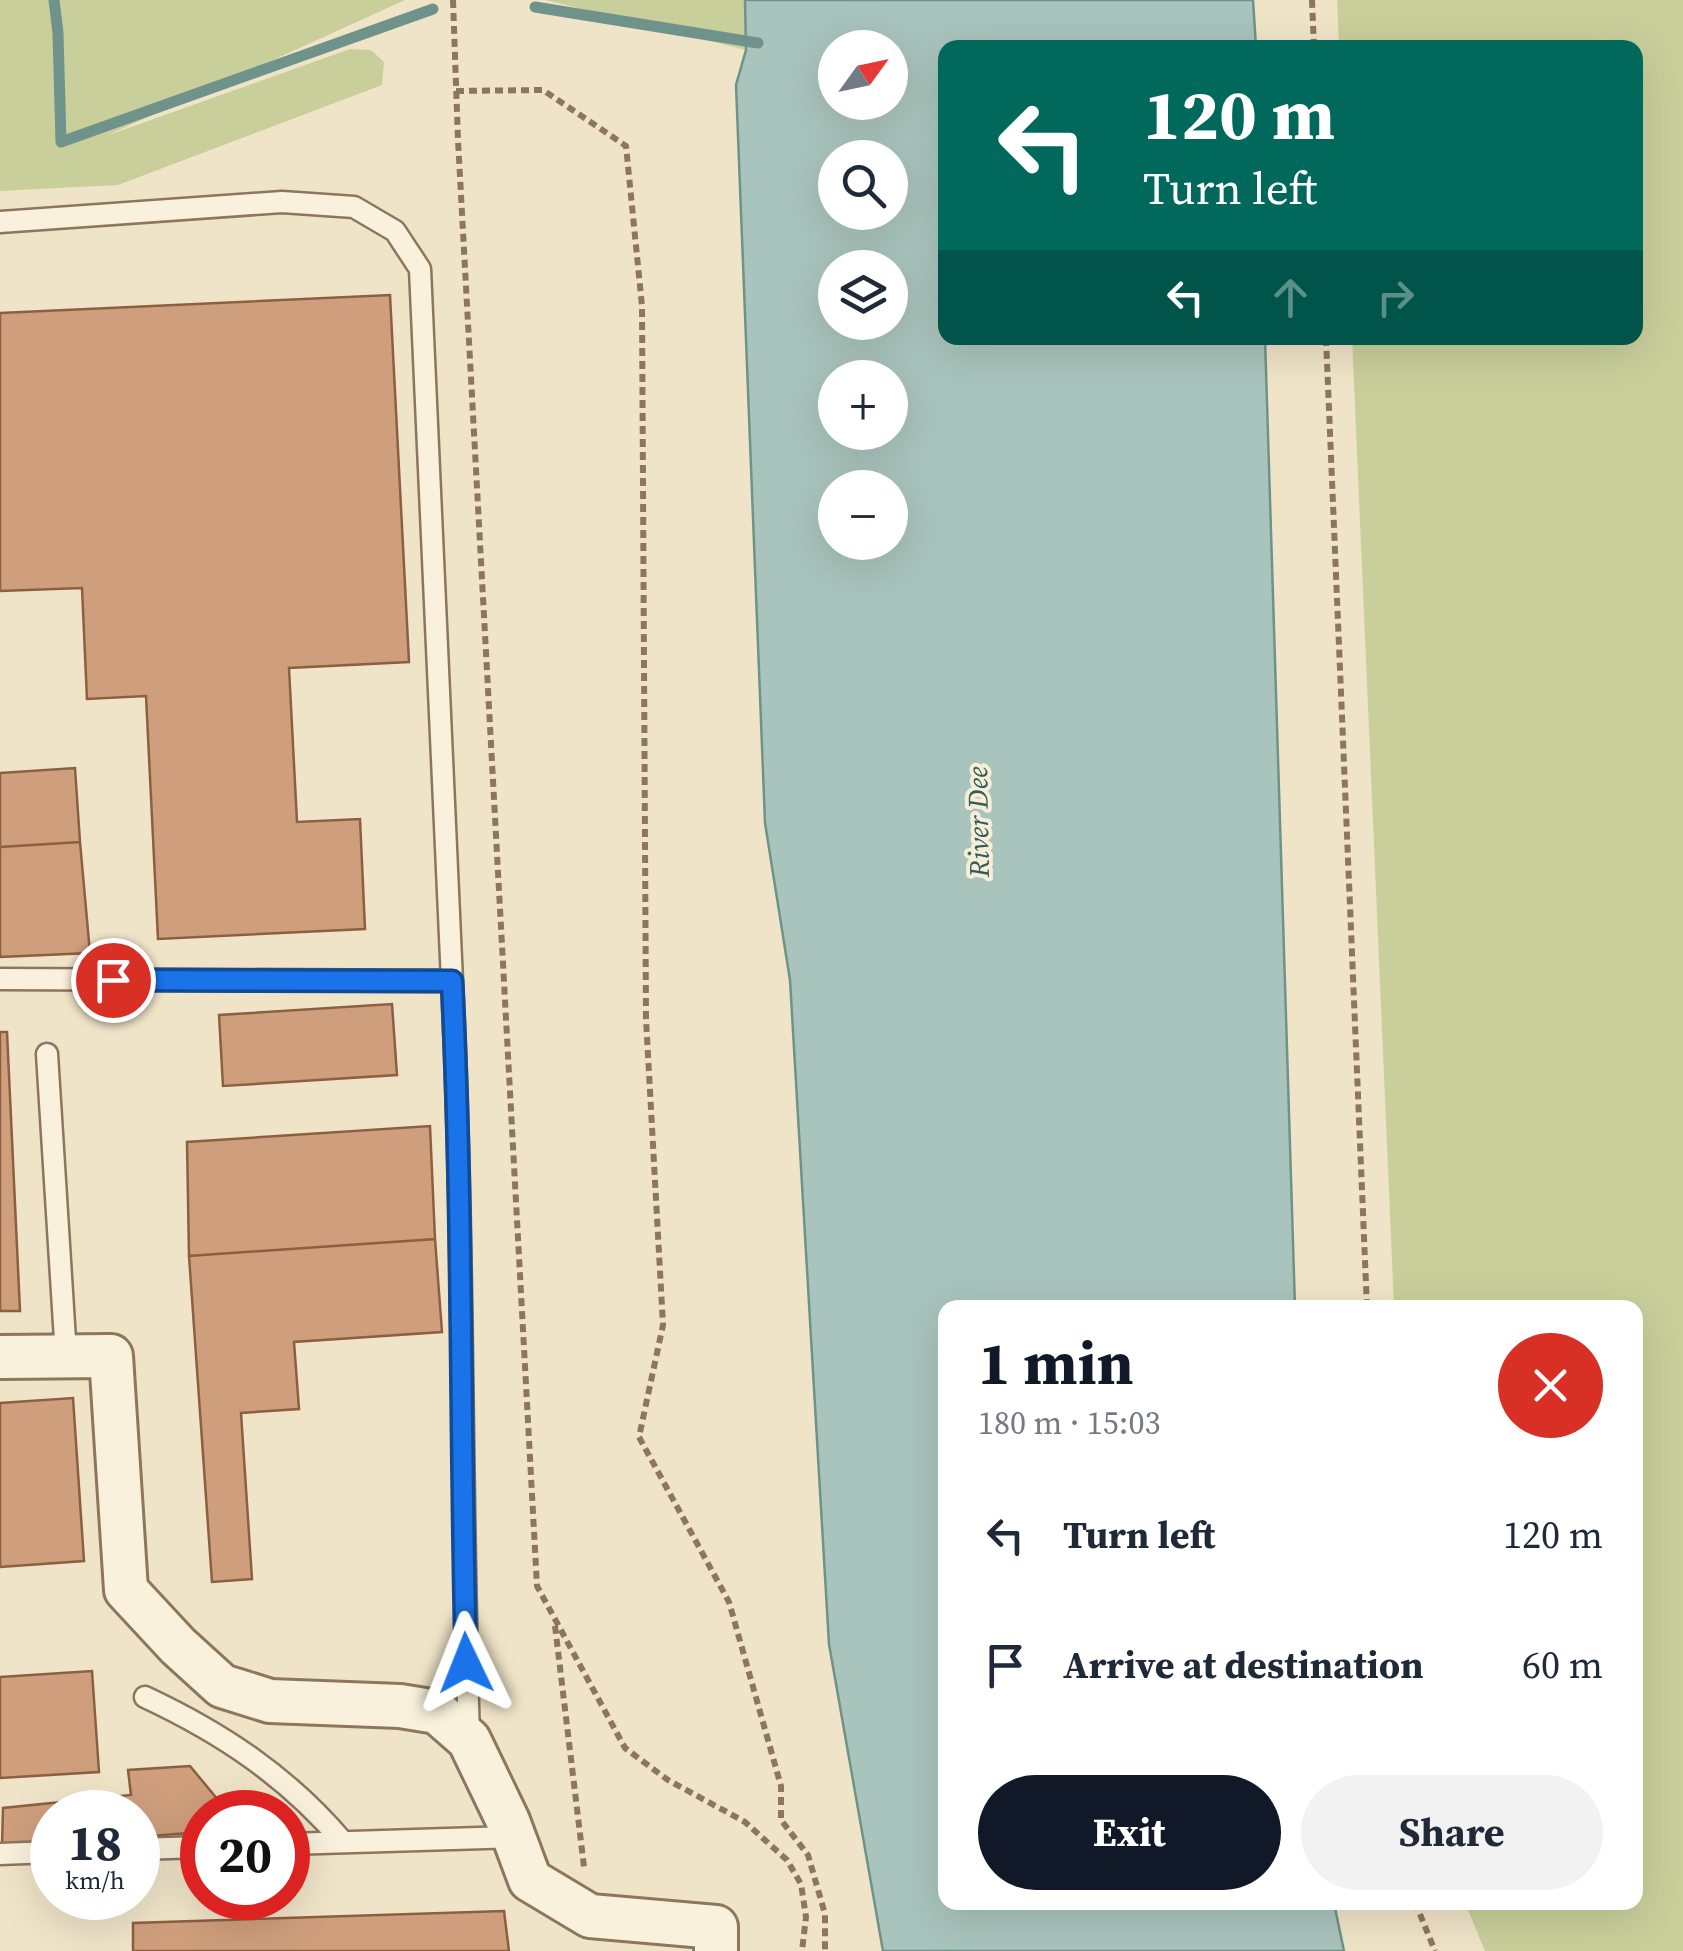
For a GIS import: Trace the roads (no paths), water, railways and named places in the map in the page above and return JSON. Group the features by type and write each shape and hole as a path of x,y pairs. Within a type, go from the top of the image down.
{"street":[{"path":"0,1357 110,1356 126,1590 222,1686 270,1701 400,1706 436,1712 469,1740 530,1880 590,1916 716,1939"}],"lane":[{"path":"0,222 282,202 354,208 395,231 420,270 459,1129 460,1444 469,1740"},
{"path":"0,979 452,981"},
{"path":"47,1054 66,1356"},
{"path":"145,1697 197,1722 265,1766 312,1804 343,1842"},
{"path":"310,1843 514,1837"},
{"path":"0,1854 30,1853"}],"water":[{"name":"River Dee","path":"745,0 1253,0 1256,40 938,40 938,345 1265,345 1295,1300 938,1300 938,1910 1335,1910 1344,1951 883,1951 829,1644 790,980 765,823 736,85 746,50"}],"waterway":[{"path":"54,0 61,142 433,9"},
{"path":"535,7 758,43"}]}
